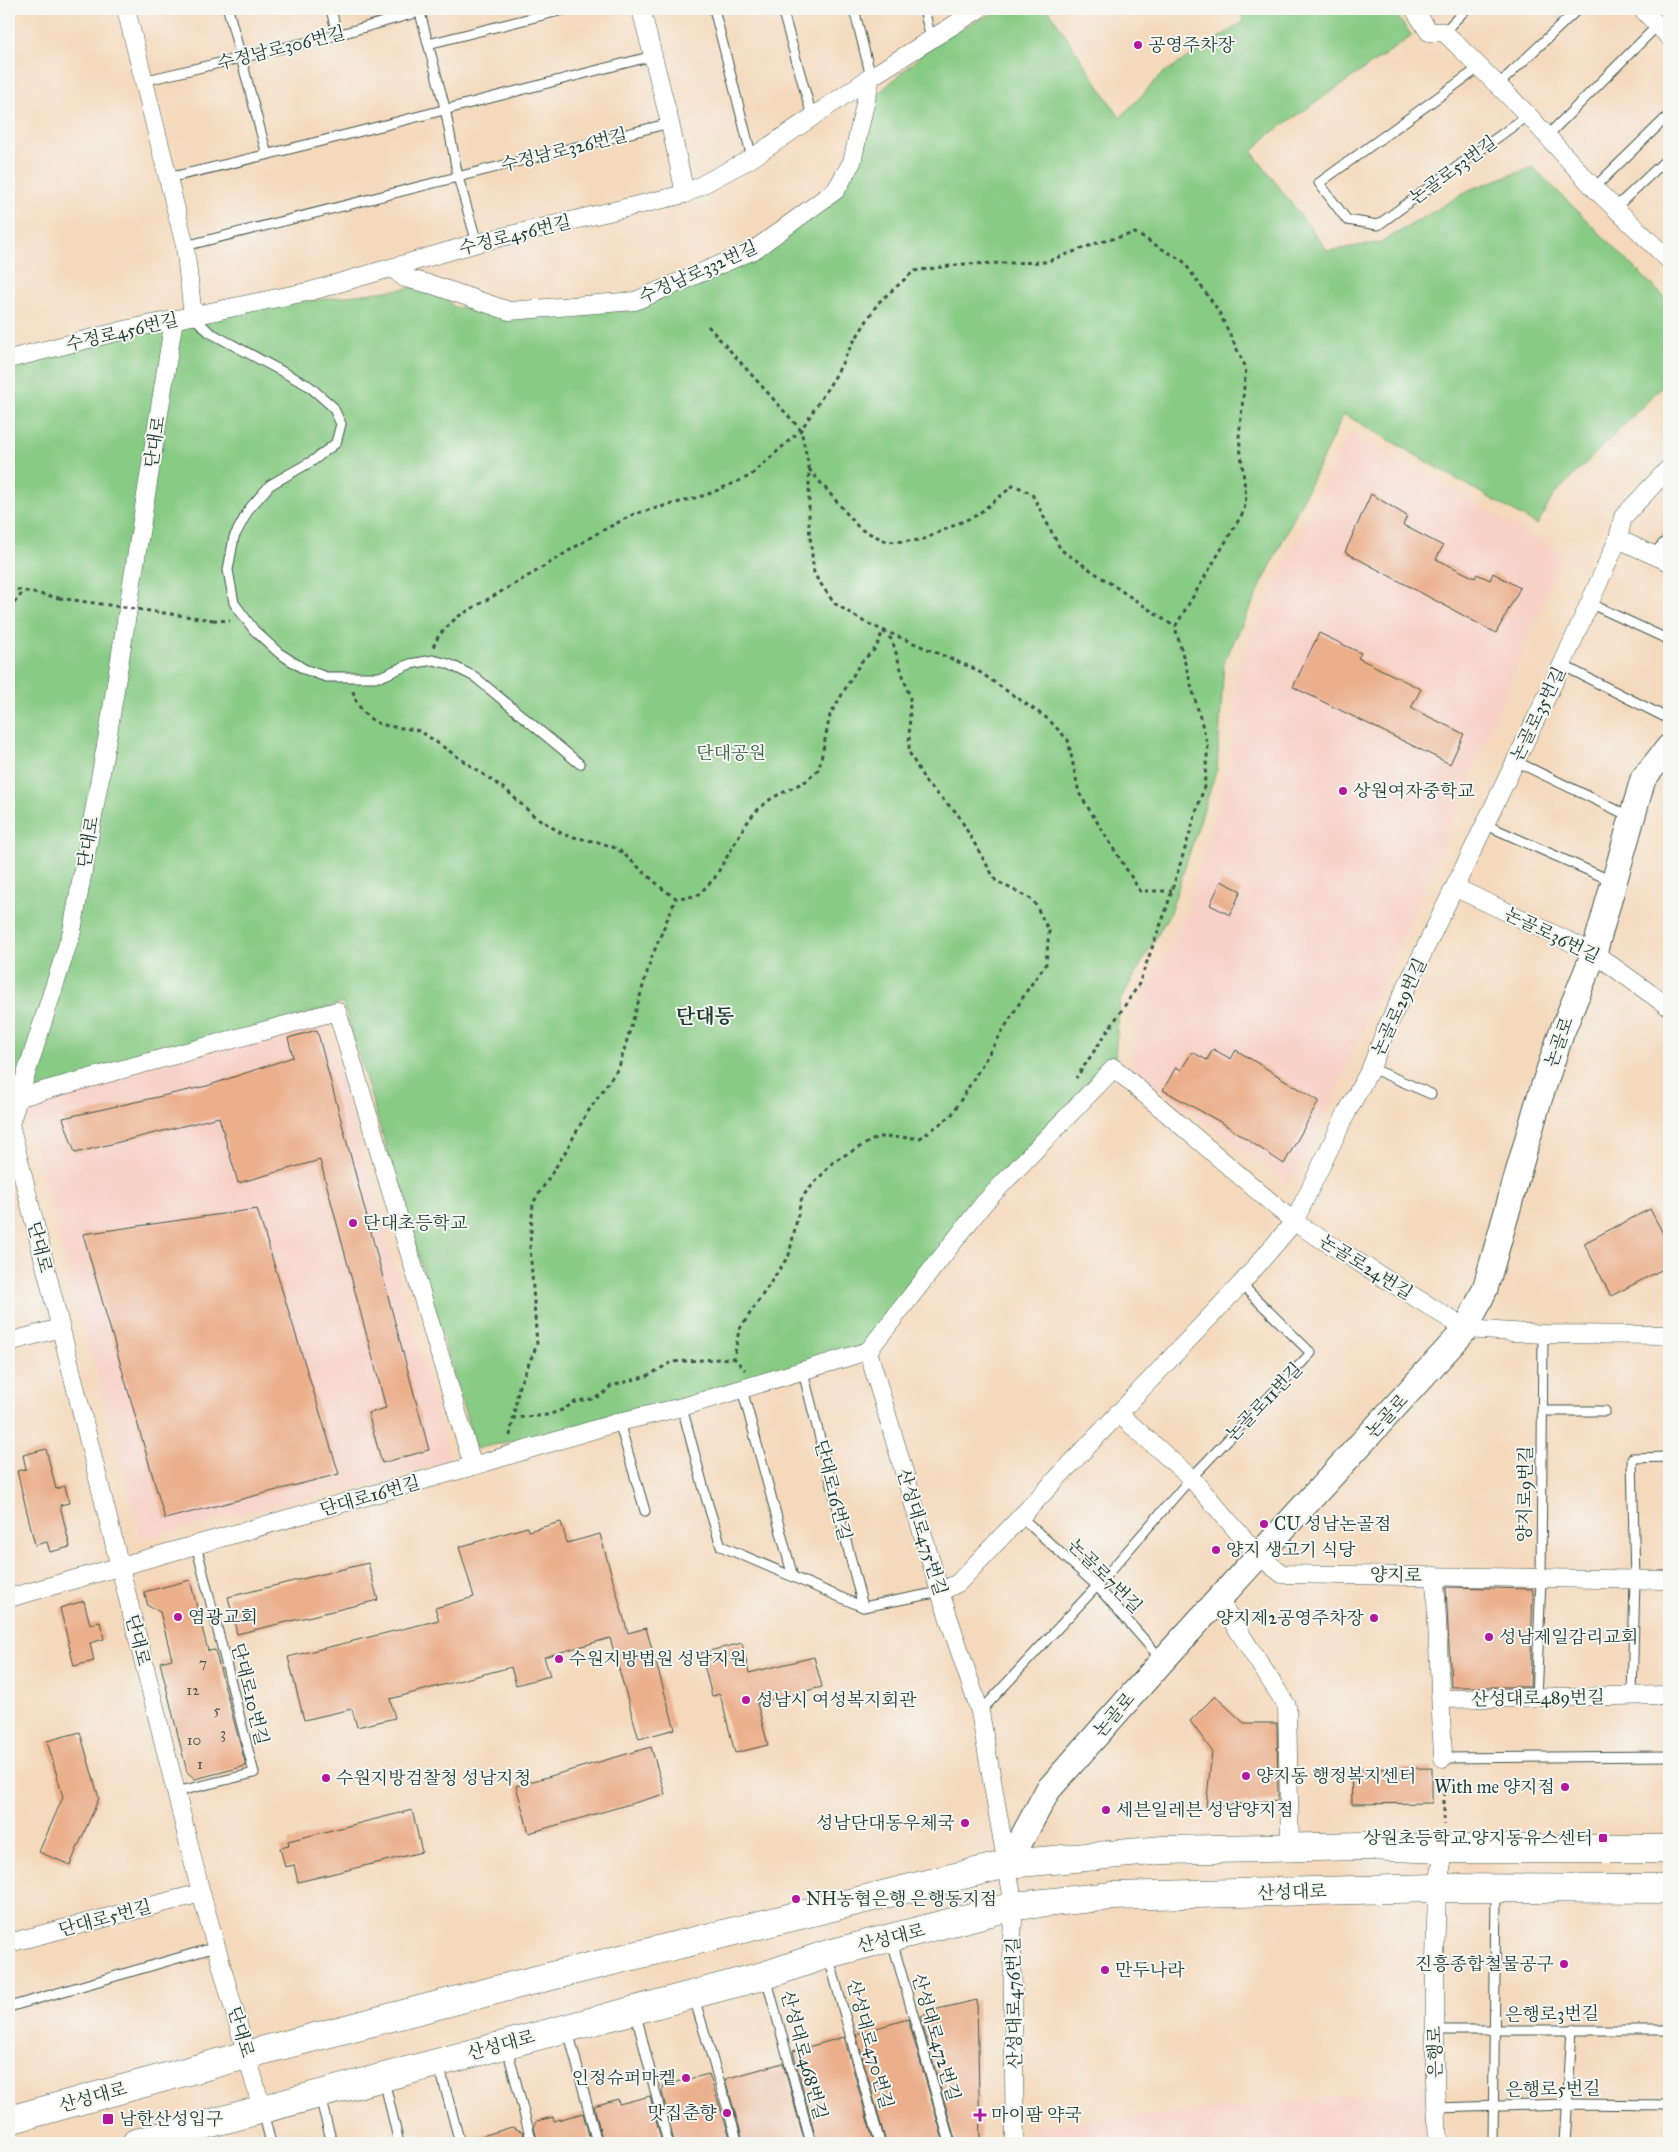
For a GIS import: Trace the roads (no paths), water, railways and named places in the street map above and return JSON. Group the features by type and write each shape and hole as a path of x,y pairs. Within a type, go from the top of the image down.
{"main road":[{"name":"산성대로","path":"9,2120 509,1986 1008,1864 1163,1850 1365,1846 1445,1849 1669,1849"},
{"name":"산성대로","path":"136,2143 193,2132 262,2109 634,2008 766,1975 828,1954 1014,1906 1112,1896 1496,1887 1669,1889"}],"street":[{"path":"126,9 142,81 185,246 193,316"},
{"path":"641,9 670,123 685,194"},
{"name":"수정로456번길","path":"9,359 174,319 311,291 477,243 685,194 752,158 871,77 979,9"},
{"path":"1414,9 1429,32 1444,32 1528,116 1594,188 1668,258"},
{"path":"1642,9 1663,31"},
{"name":"수정남로332번길","path":"392,268 405,278 433,285 509,312 635,301 754,250 836,190 852,162 871,77"},
{"name":"단대로","path":"174,319 111,715 72,931 13,1099 10,1124 201,1893 262,2109"},
{"name":"논골로35번길","path":"1456,888 1484,824 1562,665 1590,603 1618,538 1622,517 1669,468"},
{"path":"1618,538 1661,558"},
{"name":"논골로","path":"1008,1864 1048,1790 1162,1660 1466,1329 1485,1289 1537,1106 1561,1034 1594,953 1643,780 1669,747"},
{"name":"논골로36번길","path":"1456,888 1594,953 1669,1007"},
{"name":"논골로29번길","path":"1371,1068 1387,1027 1456,888"},
{"path":"13,1099 337,1011 473,1466"},
{"name":"논골로24번길","path":"868,1351 984,1203 1114,1068 1294,1222 1466,1329 1543,1334 1669,1335"},
{"path":"940,1592 958,1583 1241,1284 1294,1222 1347,1112 1371,1068"},
{"path":"9,1342 60,1328"},
{"name":"단대로16번길","path":"9,1598 473,1466 619,1422 682,1407 868,1351"},
{"name":"산성대로475번길","path":"868,1351 940,1592 980,1712 1008,1864"},
{"path":"1118,1413 1191,1478 1258,1555"},
{"name":"양지로","path":"1258,1555 1282,1574 1669,1580"},
{"path":"1435,1576 1443,1758"},
{"path":"1218,1599 1287,1706 1290,1848"},
{"name":"산성대로489번길","path":"1441,1699 1536,1699 1669,1695"},
{"name":"은행로","path":"1438,2143 1435,1961 1438,1888 1445,1849"},
{"name":"산성대로476번길","path":"1008,1864 1014,1906 1012,1936 1015,2143"},
{"name":"단대로5번길","path":"9,1943 201,1893"}],"lane":[{"path":"228,9 267,155"},
{"path":"331,9 337,34"},
{"path":"428,44 567,9"},
{"path":"714,9 752,158"},
{"path":"782,9 812,116"},
{"name":"수정남로332번길","path":"854,9 871,77"},
{"path":"924,9 931,38"},
{"path":"1444,32 1466,9"},
{"path":"1497,86 1578,9"},
{"name":"수정남로306번길","path":"142,81 337,34 419,11"},
{"path":"419,11 445,108 458,177 477,243"},
{"path":"1546,137 1663,31"},
{"path":"168,178 267,155 653,56"},
{"name":"논골로53번길","path":"1480,67 1319,183 1347,220 1378,225 1528,116"},
{"path":"1594,188 1669,115"},
{"name":"수정남로326번길","path":"458,177 670,123"},
{"path":"1615,208 1669,157"},
{"path":"185,246 458,177"},
{"path":"193,316 209,332 310,386 333,407 341,424 336,443 314,460 270,485 249,509 234,537 228,570 234,603 254,630 279,653 304,669 326,677 380,678 410,664 432,660 448,664 475,677 580,764"},
{"path":"1661,558 1669,538"},
{"path":"1590,603 1669,640"},
{"path":"1562,665 1669,719"},
{"path":"1515,761 1633,818"},
{"path":"1484,824 1614,882"},
{"name":"논골로29번길","path":"1371,1068 1431,1094"},
{"name":"논골로11번길","path":"1097,1586 1191,1478 1311,1353 1241,1284"},
{"name":"양지로9번길","path":"1541,1579 1543,1334"},
{"name":"단대로16번길","path":"803,1372 863,1607"},
{"path":"749,1387 793,1577"},
{"path":"682,1407 721,1546 863,1607 940,1592"},
{"path":"1542,1410 1605,1411"},
{"path":"619,1422 645,1511"},
{"path":"1632,1695 1635,1580 1632,1458 1669,1457"},
{"name":"논골로7번길","path":"1021,1517 1097,1586 1162,1660"},
{"name":"단대로10번길","path":"176,1792 254,1773 196,1545"},
{"path":"1536,1699 1541,1579"},
{"path":"980,1712 1097,1586"},
{"path":"1443,1758 1669,1756"},
{"path":"1493,2143 1496,1887"},
{"name":"산성대로472번길","path":"891,1939 950,2143"},
{"path":"9,2007 216,1947"},
{"name":"산성대로470번길","path":"828,1954 880,2143"},
{"name":"산성대로468번길","path":"766,1975 811,2143"},
{"path":"693,1994 738,2143"},
{"path":"634,2008 668,2143"},
{"path":"567,2027 597,2143"},
{"path":"1565,2143 1572,2029"},
{"name":"은행로3번길","path":"1435,2030 1669,2030"},
{"path":"505,2043 532,2143"},
{"path":"438,2062 460,2143"},
{"path":"382,2076 400,2143"},
{"path":"320,2094 332,2143"},
{"name":"은행로5번길","path":"1437,2108 1566,2104 1669,2105"},
{"path":"262,2109 271,2143"}],"place":[{"name":"공영주차장","path":"1138,45"},
{"name":"상원여자중학교","path":"1343,791"},
{"name":"단대초등학교","path":"353,1223"},
{"name":"CU 성남논골점","path":"1264,1524"},
{"name":"양지 생고기 식당","path":"1216,1550"},
{"name":"염광교회","path":"178,1617"},
{"name":"양지제2공영주차장","path":"1374,1618"},
{"name":"성남제일감리교회","path":"1489,1637"},
{"name":"수원지방법원 성남지원","path":"559,1659"},
{"name":"성남시 여성복지회관","path":"746,1700"},
{"name":"양지동 행정복지센터","path":"1246,1776"},
{"name":"수원지방검찰청 성남지청","path":"326,1778"},
{"name":"With me 양지점","path":"1565,1787"},
{"name":"세븐일레븐 성남양지점","path":"1106,1810"},
{"name":"성남단대동우체국","path":"965,1823"},
{"name":"상원초등학교.양지동유스센터","path":"1603,1838"},
{"name":"NH농협은행 은행동지점","path":"796,1899"},
{"name":"진흥종합철물공구","path":"1564,1964"},
{"name":"만두나라","path":"1105,1970"},
{"name":"인정슈퍼마켙","path":"686,2078"},
{"name":"맛집춘향","path":"727,2113"},
{"name":"마이팜 약국","path":"980,2115"},
{"name":"남한산성입구","path":"108,2119"}],"district":[{"name":"단대동","path":"705,1016"}],"park label":[{"name":"단대공원","path":"731,753"}]}
